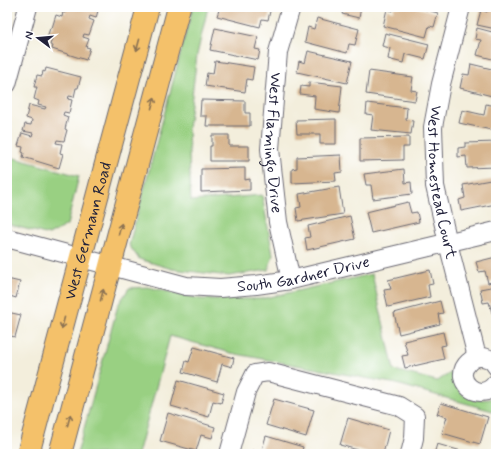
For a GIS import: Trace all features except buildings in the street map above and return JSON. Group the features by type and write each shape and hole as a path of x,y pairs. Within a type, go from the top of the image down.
{"main road":[{"name":"West Germann Road","path":"28,454 148,7"},
{"name":"West Germann Road","path":"60,454 179,7"}],"street":[{"path":"7,84 28,7"},
{"name":"West Flamingo Drive","path":"291,7 278,52 270,149 278,222 291,280"},
{"name":"West Homestead Court","path":"461,7 441,84 433,127 435,186 477,357"},
{"name":"South Gardner Drive","path":"7,238 186,286 220,288 291,280 496,231"},
{"path":"496,366 489,359 477,357 466,365 463,377 465,383 475,392 488,391 496,383"},
{"path":"229,454 246,392 255,374 268,372 399,406 415,416 414,438 410,454"}],"green space":[{"path":"193,7 208,7 197,55 188,129 191,201 262,195 273,255 268,270 229,276 172,269 139,259 129,245"},
{"path":"7,156 79,176 67,225 49,235 7,224"},
{"path":"372,274 394,370 437,381 454,371 456,384 462,394 475,400 490,399 496,394 496,412 397,384 231,353 170,336 138,454 77,454 118,305 129,288 148,287 201,299 261,299"}]}
